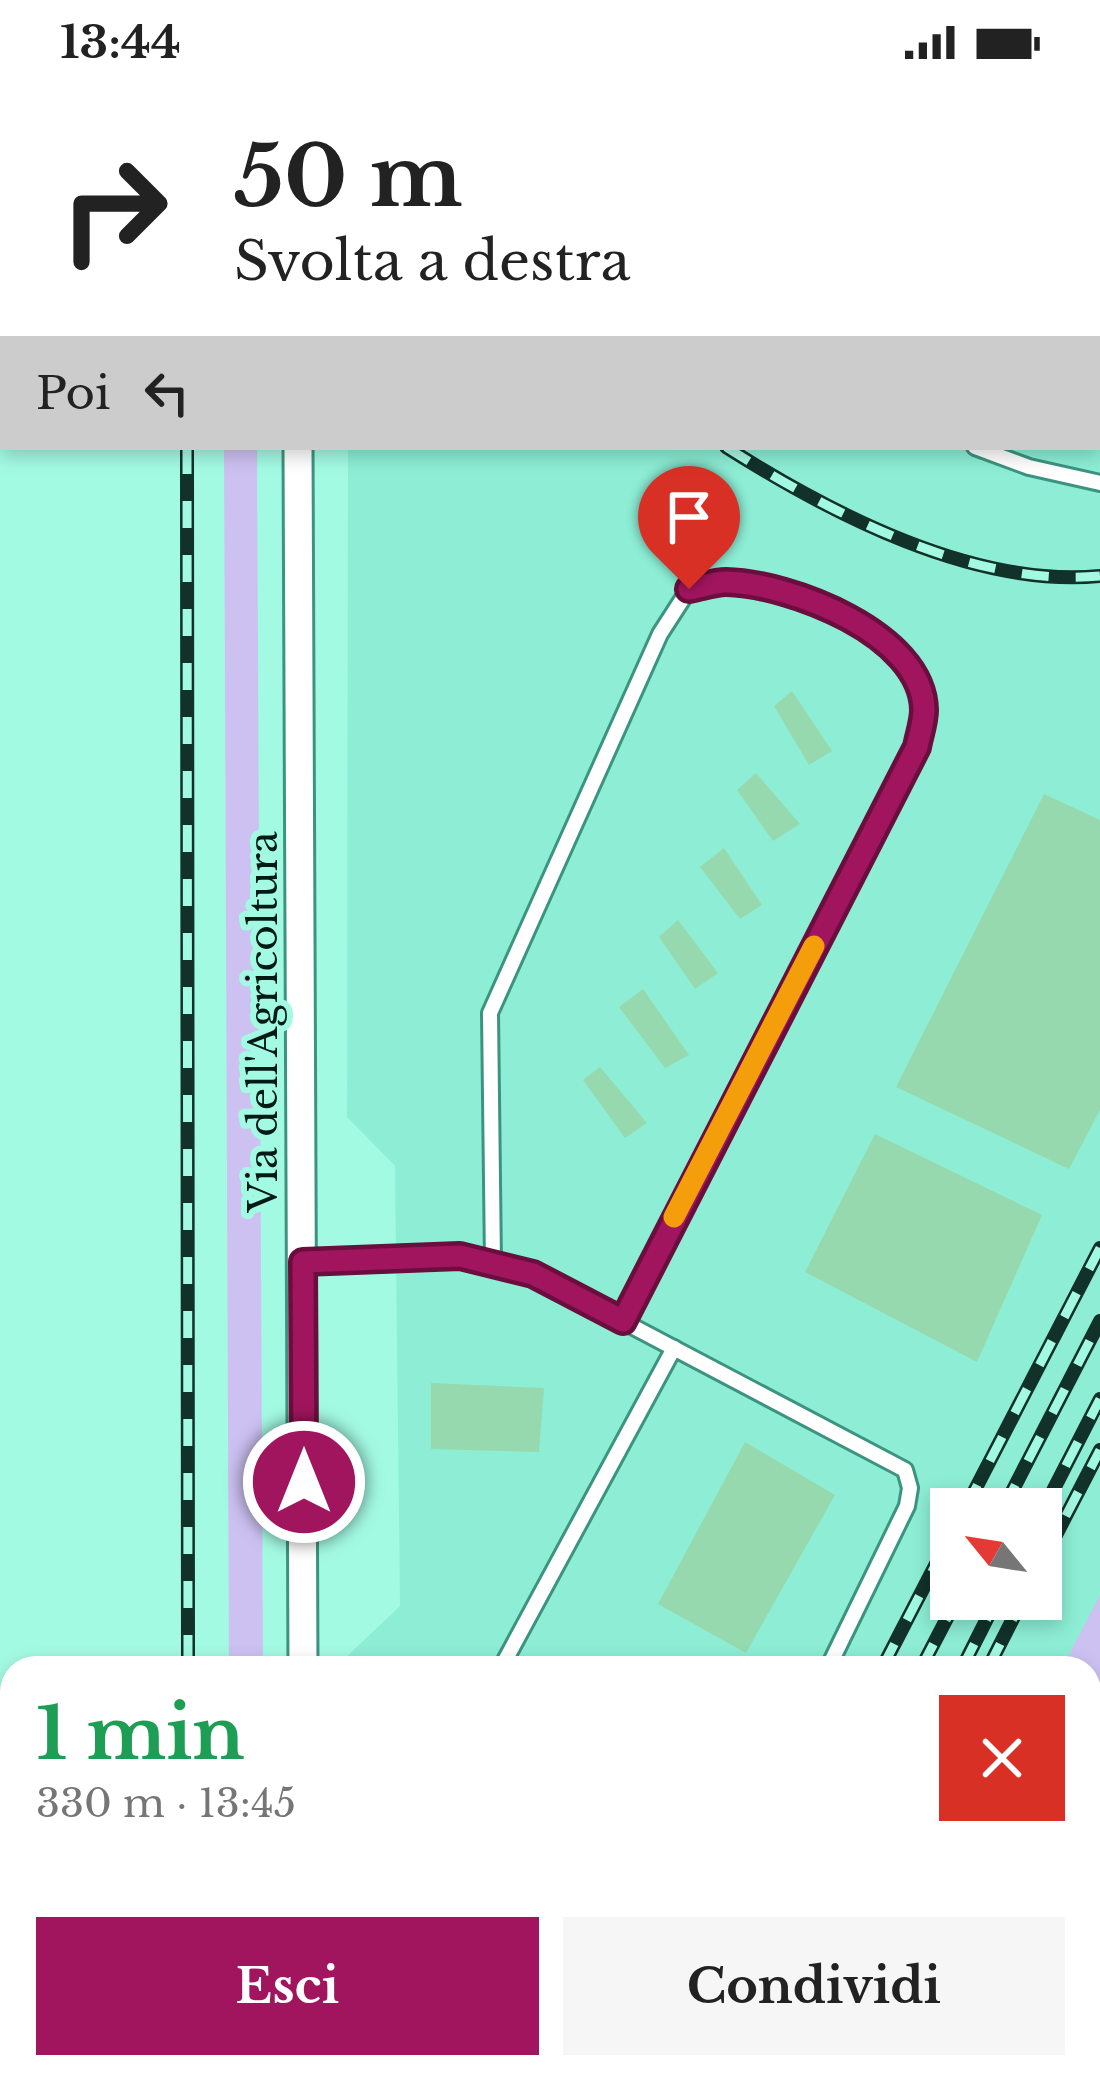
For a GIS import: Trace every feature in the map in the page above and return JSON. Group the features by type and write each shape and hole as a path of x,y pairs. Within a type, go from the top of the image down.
{"street":[{"name":"Via dell'Agricoltura","path":"298,450 302,1656"}],"lane":[{"path":"983,450 1029,467 1100,483"},
{"path":"493,1264 490,1013 660,634 689,589 724,582 797,593 859,622 911,668 925,708 917,747 623,1321"},
{"path":"303,1262 460,1256 533,1274 905,1471 910,1488 907,1506 834,1656"},
{"path":"507,1656 674,1348"}],"shaded area":[{"path":"224,450 257,450 263,1656 229,1656"},
{"path":"348,450 1100,450 1100,1604 1072,1656 347,1656 400,1606 395,1166 347,1117"},
{"path":"1100,1595 1100,1656 1068,1656"}],"building":[{"path":"792,691 832,751 809,765 774,706"},
{"path":"756,773 800,824 773,841 737,790"},
{"path":"1044,794 1100,820 1100,1110 1069,1169 896,1087"},
{"path":"724,848 762,905 740,919 700,867"},
{"path":"678,920 718,973 695,989 659,937"},
{"path":"643,989 689,1055 665,1068 619,1007"},
{"path":"600,1067 647,1123 625,1138 583,1080"},
{"path":"875,1134 1042,1215 977,1362 805,1272"},
{"path":"431,1383 544,1388 539,1452 431,1449"},
{"path":"745,1442 835,1495 746,1653 658,1604"}],"railway":[{"path":"187,450 188,1656"},
{"path":"731,450 857,520 953,558 1052,577 1100,576"},
{"path":"976,1488 1100,1248"},
{"path":"1014,1488 1100,1321"},
{"path":"1054,1488 1100,1399"},
{"path":"1062,1523 1100,1450"},
{"path":"888,1656 930,1575"},
{"path":"927,1656 946,1620"},
{"path":"968,1656 986,1620"},
{"path":"994,1656 1012,1620"}],"slow traffic":[{"path":"674,1217 814,946"}],"route":[{"path":"304,1482 303,1262 460,1256 533,1274 623,1321 917,747 925,708 911,668 859,622 797,593 724,582 689,589"}]}
